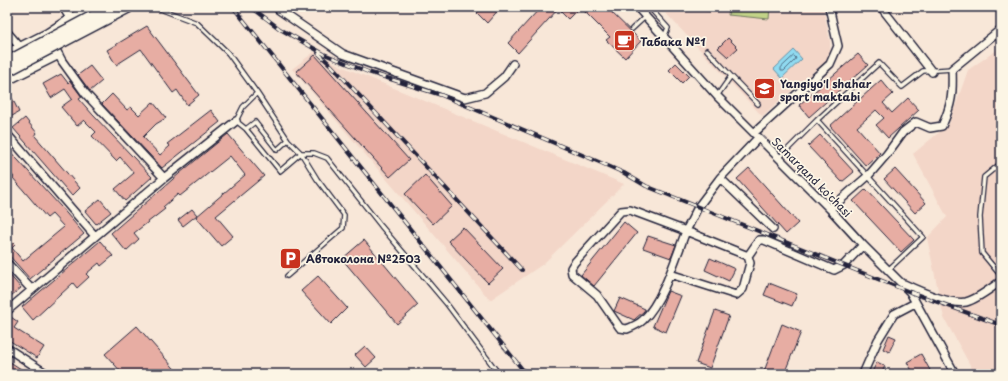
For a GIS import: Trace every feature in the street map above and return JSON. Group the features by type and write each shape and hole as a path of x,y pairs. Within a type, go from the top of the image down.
{"main road":[{"path":"7,62 110,7"},
{"path":"7,72 128,7"}],"street":[{"path":"63,7 70,18"},
{"path":"7,53 47,33 70,18 95,7"},
{"path":"277,7 279,10 344,54 465,98 485,93 504,77 513,64"},
{"name":"Samarqand ko'chasi","path":"636,7 717,96 830,209 862,245 910,292 955,374"},
{"path":"748,256 686,232 630,210 621,211 571,268 572,274 598,295 620,328 627,329 643,320 656,302 670,274 686,232 698,207 720,178 756,136 830,64 838,46 829,7"},
{"path":"881,7 932,72"},
{"path":"830,209 868,176 903,132 916,122 930,128 942,126 948,115 953,93 952,69 1001,29"},
{"path":"7,32 20,47"},
{"path":"47,33 59,55 85,93 164,178"},
{"path":"7,81 59,55"},
{"path":"7,311 164,178 236,121"},
{"path":"7,134 95,236"},
{"path":"720,178 773,229"},
{"path":"748,256 759,240 764,240 834,270 844,265 862,245"},
{"path":"670,274 736,295 743,289 750,263 748,256"},
{"path":"7,263 32,290"},
{"path":"900,282 923,292 955,302 967,302 1001,281"},
{"path":"863,374 878,340 894,314 915,303"},
{"path":"7,348 47,374"}],"lane":[{"path":"155,7 197,24 228,53 257,92 288,140 301,153 317,179 344,215 343,228 287,276"},
{"path":"649,7 668,28 664,38"},
{"path":"632,29 645,17"},
{"path":"707,50 758,104"},
{"path":"779,158 817,120 879,63 902,87 923,72 952,69"},
{"path":"717,96 731,76"},
{"path":"257,92 243,107 236,121 246,128 280,171 301,153 314,153 327,158 386,232 446,303 499,374"},
{"path":"817,120 923,237 888,270"},
{"path":"246,128 255,122 277,150 288,140"},
{"path":"1001,163 984,177 980,217 982,253 1001,276"}],"shaded area":[{"name":"Yangiyo'l shahar sport maktabi","path":"660,7 823,7 830,41 830,51 826,61 762,116"},
{"path":"1001,47 1001,374 975,374 944,318 927,238 947,217 913,154 949,124 968,70"},
{"path":"314,52 341,66 624,184 543,264 490,300 292,69"}],"green space":[{"path":"686,7 711,7 710,11 686,9"},
{"path":"729,7 770,7 769,19 728,15"}],"water":[{"path":"794,50 802,59 782,78 774,69"}],"building":[{"path":"482,7 501,7 487,23 477,13"},
{"path":"541,7 580,7 568,19 558,9 518,53 508,43"},
{"path":"580,7 602,7 606,11 608,9 641,41 625,58 606,40 610,37"},
{"path":"147,26 199,95 187,105 177,90 173,93 141,49 116,65 107,50"},
{"path":"728,38 738,48 728,57 718,48"},
{"path":"858,54 868,65 809,117 799,105"},
{"path":"315,55 409,160 390,177 296,72"},
{"path":"676,63 689,76 682,83 669,70"},
{"path":"90,66 102,81 90,91 78,75"},
{"path":"61,74 68,83 70,81 82,97 79,99 93,115 152,177 125,201 115,189 134,173 120,157 116,161 92,136 96,132 84,120 77,126 61,107 72,99 65,89 51,98 43,84"},
{"path":"881,80 893,94 883,103 892,113 908,98 919,110 888,138 876,125 884,118 876,110 857,127 880,153 866,166 830,126"},
{"path":"112,94 127,110 131,107 139,115 153,102 166,118 156,124 143,137 160,155 170,146 167,144 211,110 220,122 162,168 102,104"},
{"path":"12,98 19,112 7,119 7,101"},
{"path":"25,118 37,133 35,136 80,188 72,196 13,128"},
{"path":"228,134 264,176 216,216 233,236 221,246 196,217 245,175 230,156 180,196 178,194 163,207 165,209 134,233 139,239 126,251 111,233 180,173"},
{"path":"820,135 854,172 842,182 808,146"},
{"path":"7,148 84,234 30,279 7,253 7,237 15,245 12,248 23,261 64,227 52,214 47,218 13,178 14,177 7,169"},
{"path":"749,168 798,223 786,234 737,179"},
{"path":"895,169 926,203 915,213 884,179"},
{"path":"425,175 452,206 433,224 405,194"},
{"path":"866,189 914,240 901,252 853,201"},
{"path":"100,199 111,212 96,224 85,211"},
{"path":"192,209 197,215 183,226 178,220"},
{"path":"624,222 637,233 594,286 581,275"},
{"path":"463,227 503,269 488,283 448,241"},
{"path":"648,236 676,245 671,258 643,248"},
{"path":"364,240 418,305 397,324 342,259"},
{"path":"100,241 113,256 101,266 99,263 86,274 89,277 77,288 73,283 33,320 22,307"},
{"path":"710,258 735,269 729,281 705,270"},
{"path":"7,272 21,288 7,299"},
{"path":"318,276 347,308 331,324 301,291"},
{"path":"769,283 797,294 792,306 764,295"},
{"path":"668,291 681,296 666,332 653,326"},
{"path":"620,298 645,309 634,320 614,311"},
{"path":"715,311 729,316 710,368 696,363"},
{"path":"11,317 18,322 14,328 44,347 37,358 7,339 7,322"},
{"path":"782,324 801,332 784,374 763,374"},
{"path":"137,326 179,374 123,374 105,354"},
{"path":"889,335 896,338 889,352 883,349"},
{"path":"365,346 376,358 366,367 355,355"},
{"path":"921,354 931,372 928,374 914,374 907,362"},
{"path":"7,360 21,369 18,374 7,374"},
{"path":"877,362 885,366 881,374 871,374"}],"railway":[{"path":"233,7 526,374"},
{"path":"251,7 280,29 324,54 368,72 441,95 624,173 646,186 910,292 1001,325"},
{"path":"318,53 332,66 522,270"}],"place":[{"name":"Табака №1","path":"624,41"},
{"name":"Yangiyo'l shahar sport maktabi","path":"765,89"},
{"name":"Автоколона №2503","path":"291,258"}]}
